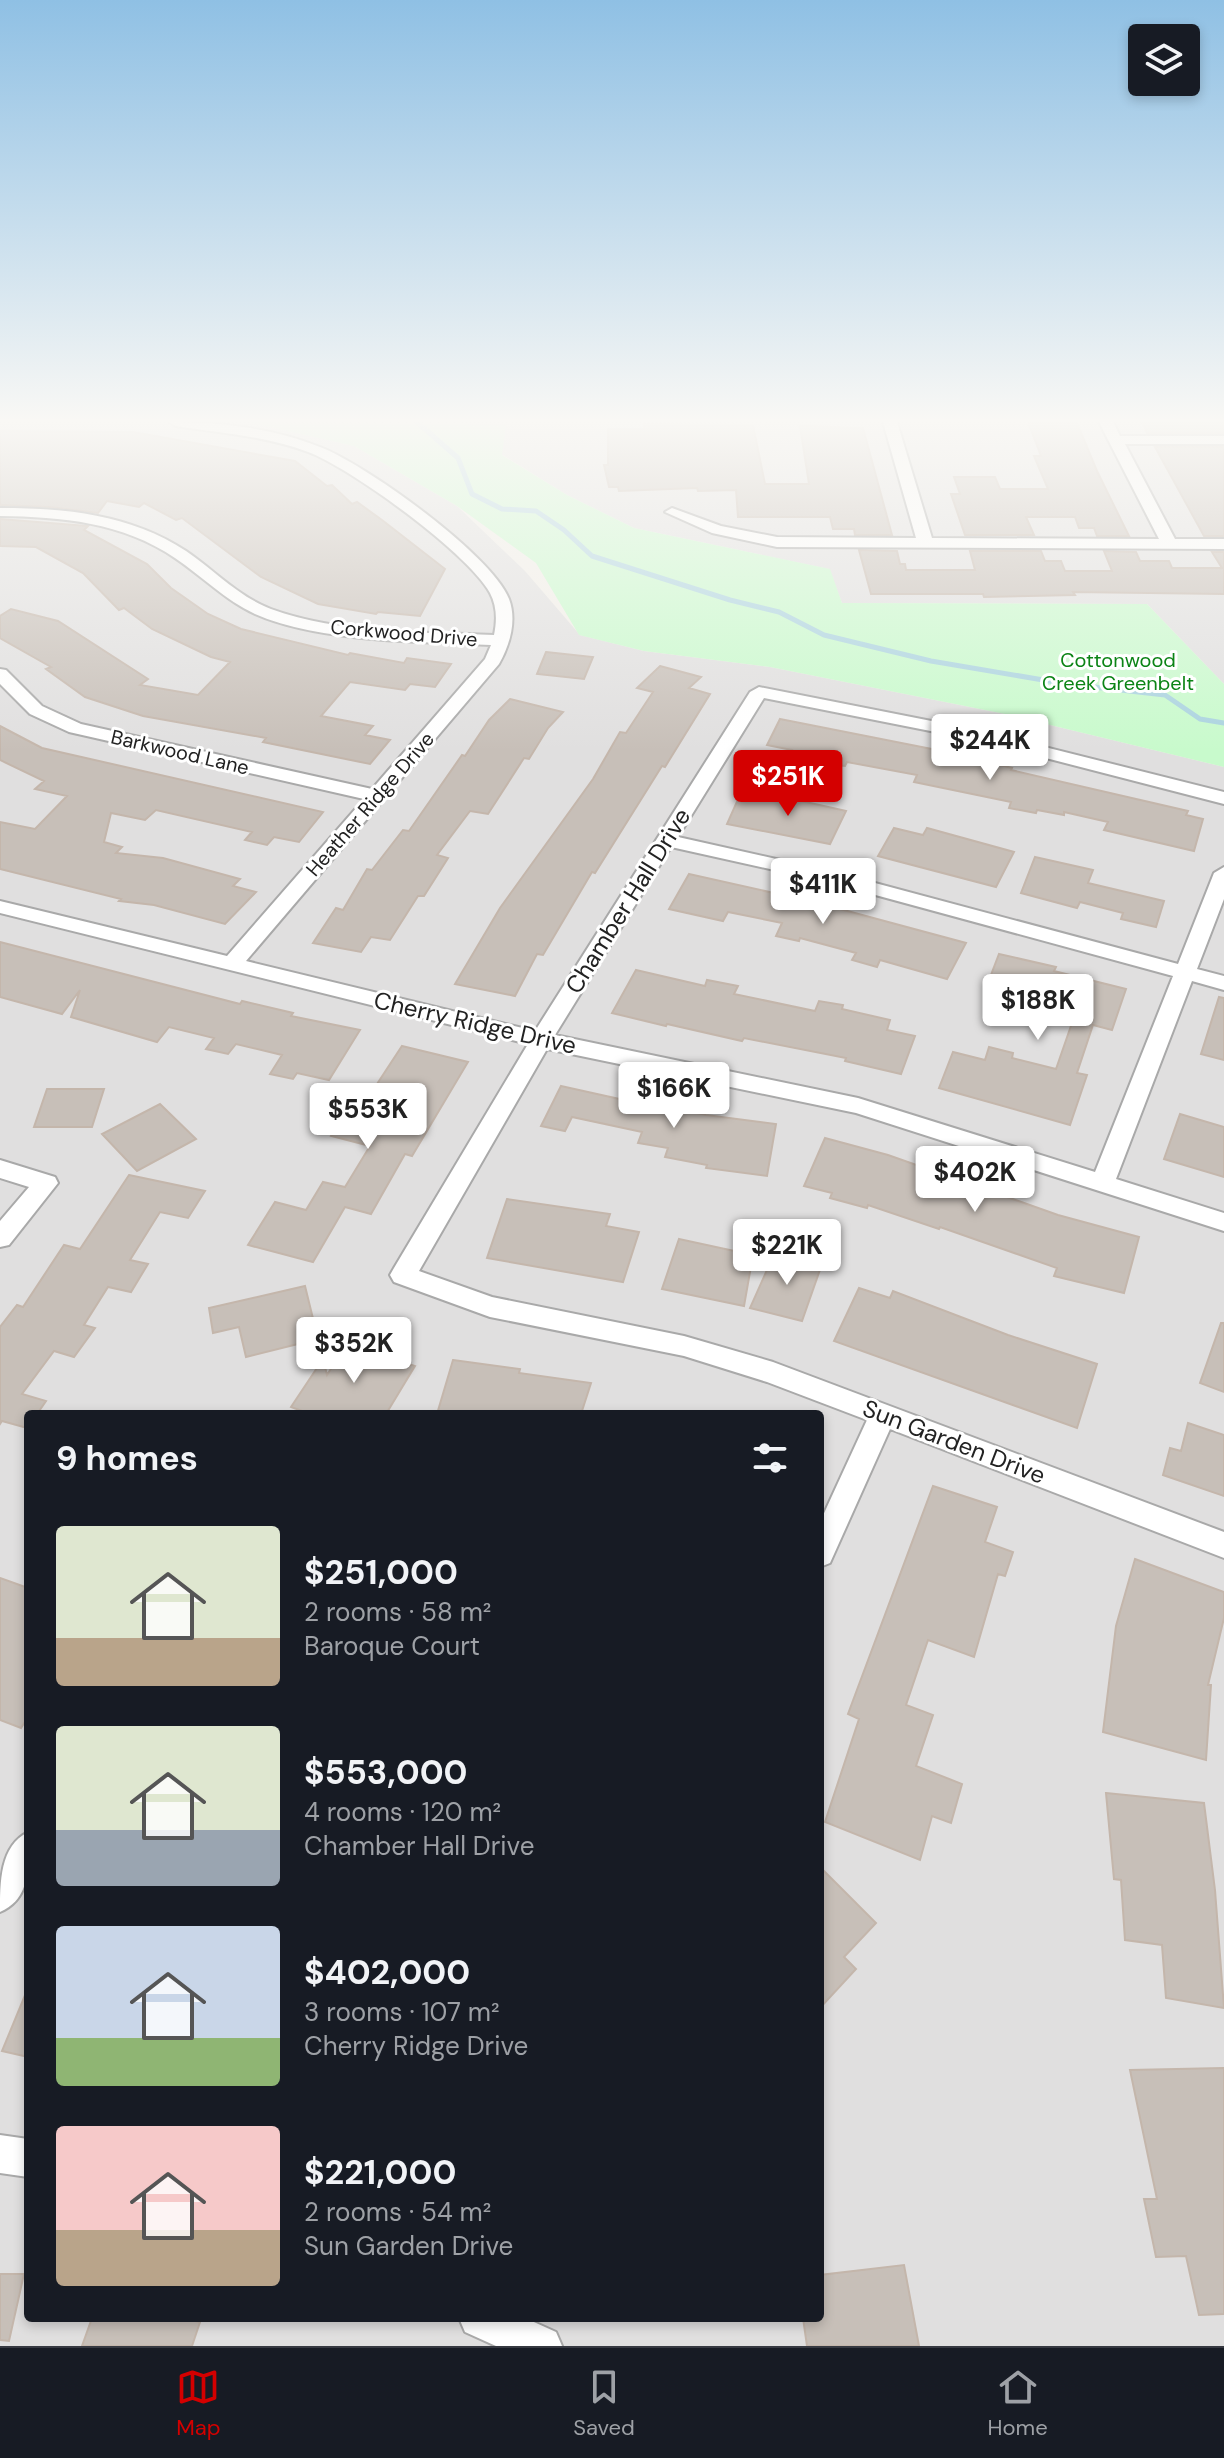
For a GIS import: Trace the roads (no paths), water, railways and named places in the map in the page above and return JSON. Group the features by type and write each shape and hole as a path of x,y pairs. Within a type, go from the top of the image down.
{"street":[{"name":"Corkwood Drive","path":"144,531 180,554 227,591 262,611 318,626 376,635 501,640"},
{"path":"438,531 473,563 499,594 506,627 501,640"},
{"path":"724,531 777,542 1224,544"},
{"path":"922,531 926,545"},
{"path":"1163,531 1170,545"},
{"name":"Heather Ridge Drive","path":"232,964 493,660 501,640"},
{"name":"Barkwood Lane","path":"0,674 36,710 75,728 377,796"},
{"name":"Chamber Hall Drive","path":"403,1275 541,1040 759,692 977,735 1224,798"},
{"path":"665,840 827,876 1224,983"},
{"path":"1102,1185 1188,973 1224,873"},
{"name":"Cherry Ridge Drive","path":"0,907 541,1040 858,1106 1224,1222"},
{"path":"0,1169 46,1183 0,1238"},
{"name":"Sun Garden Drive","path":"403,1275 490,1307 684,1346 773,1373 1224,1545"},
{"path":"824,1545 883,1415"},
{"path":"0,1895 24,1856"},
{"path":"0,2154 24,2157"},
{"path":"488,2322 542,2346"}],"waterway":[{"path":"566,531 592,556 730,600 779,612 824,635 931,661 1067,684 1165,695 1200,719 1224,723"}],"park label":[{"name":"Cottonwood Creek Greenbelt","path":"1118,672"}]}
